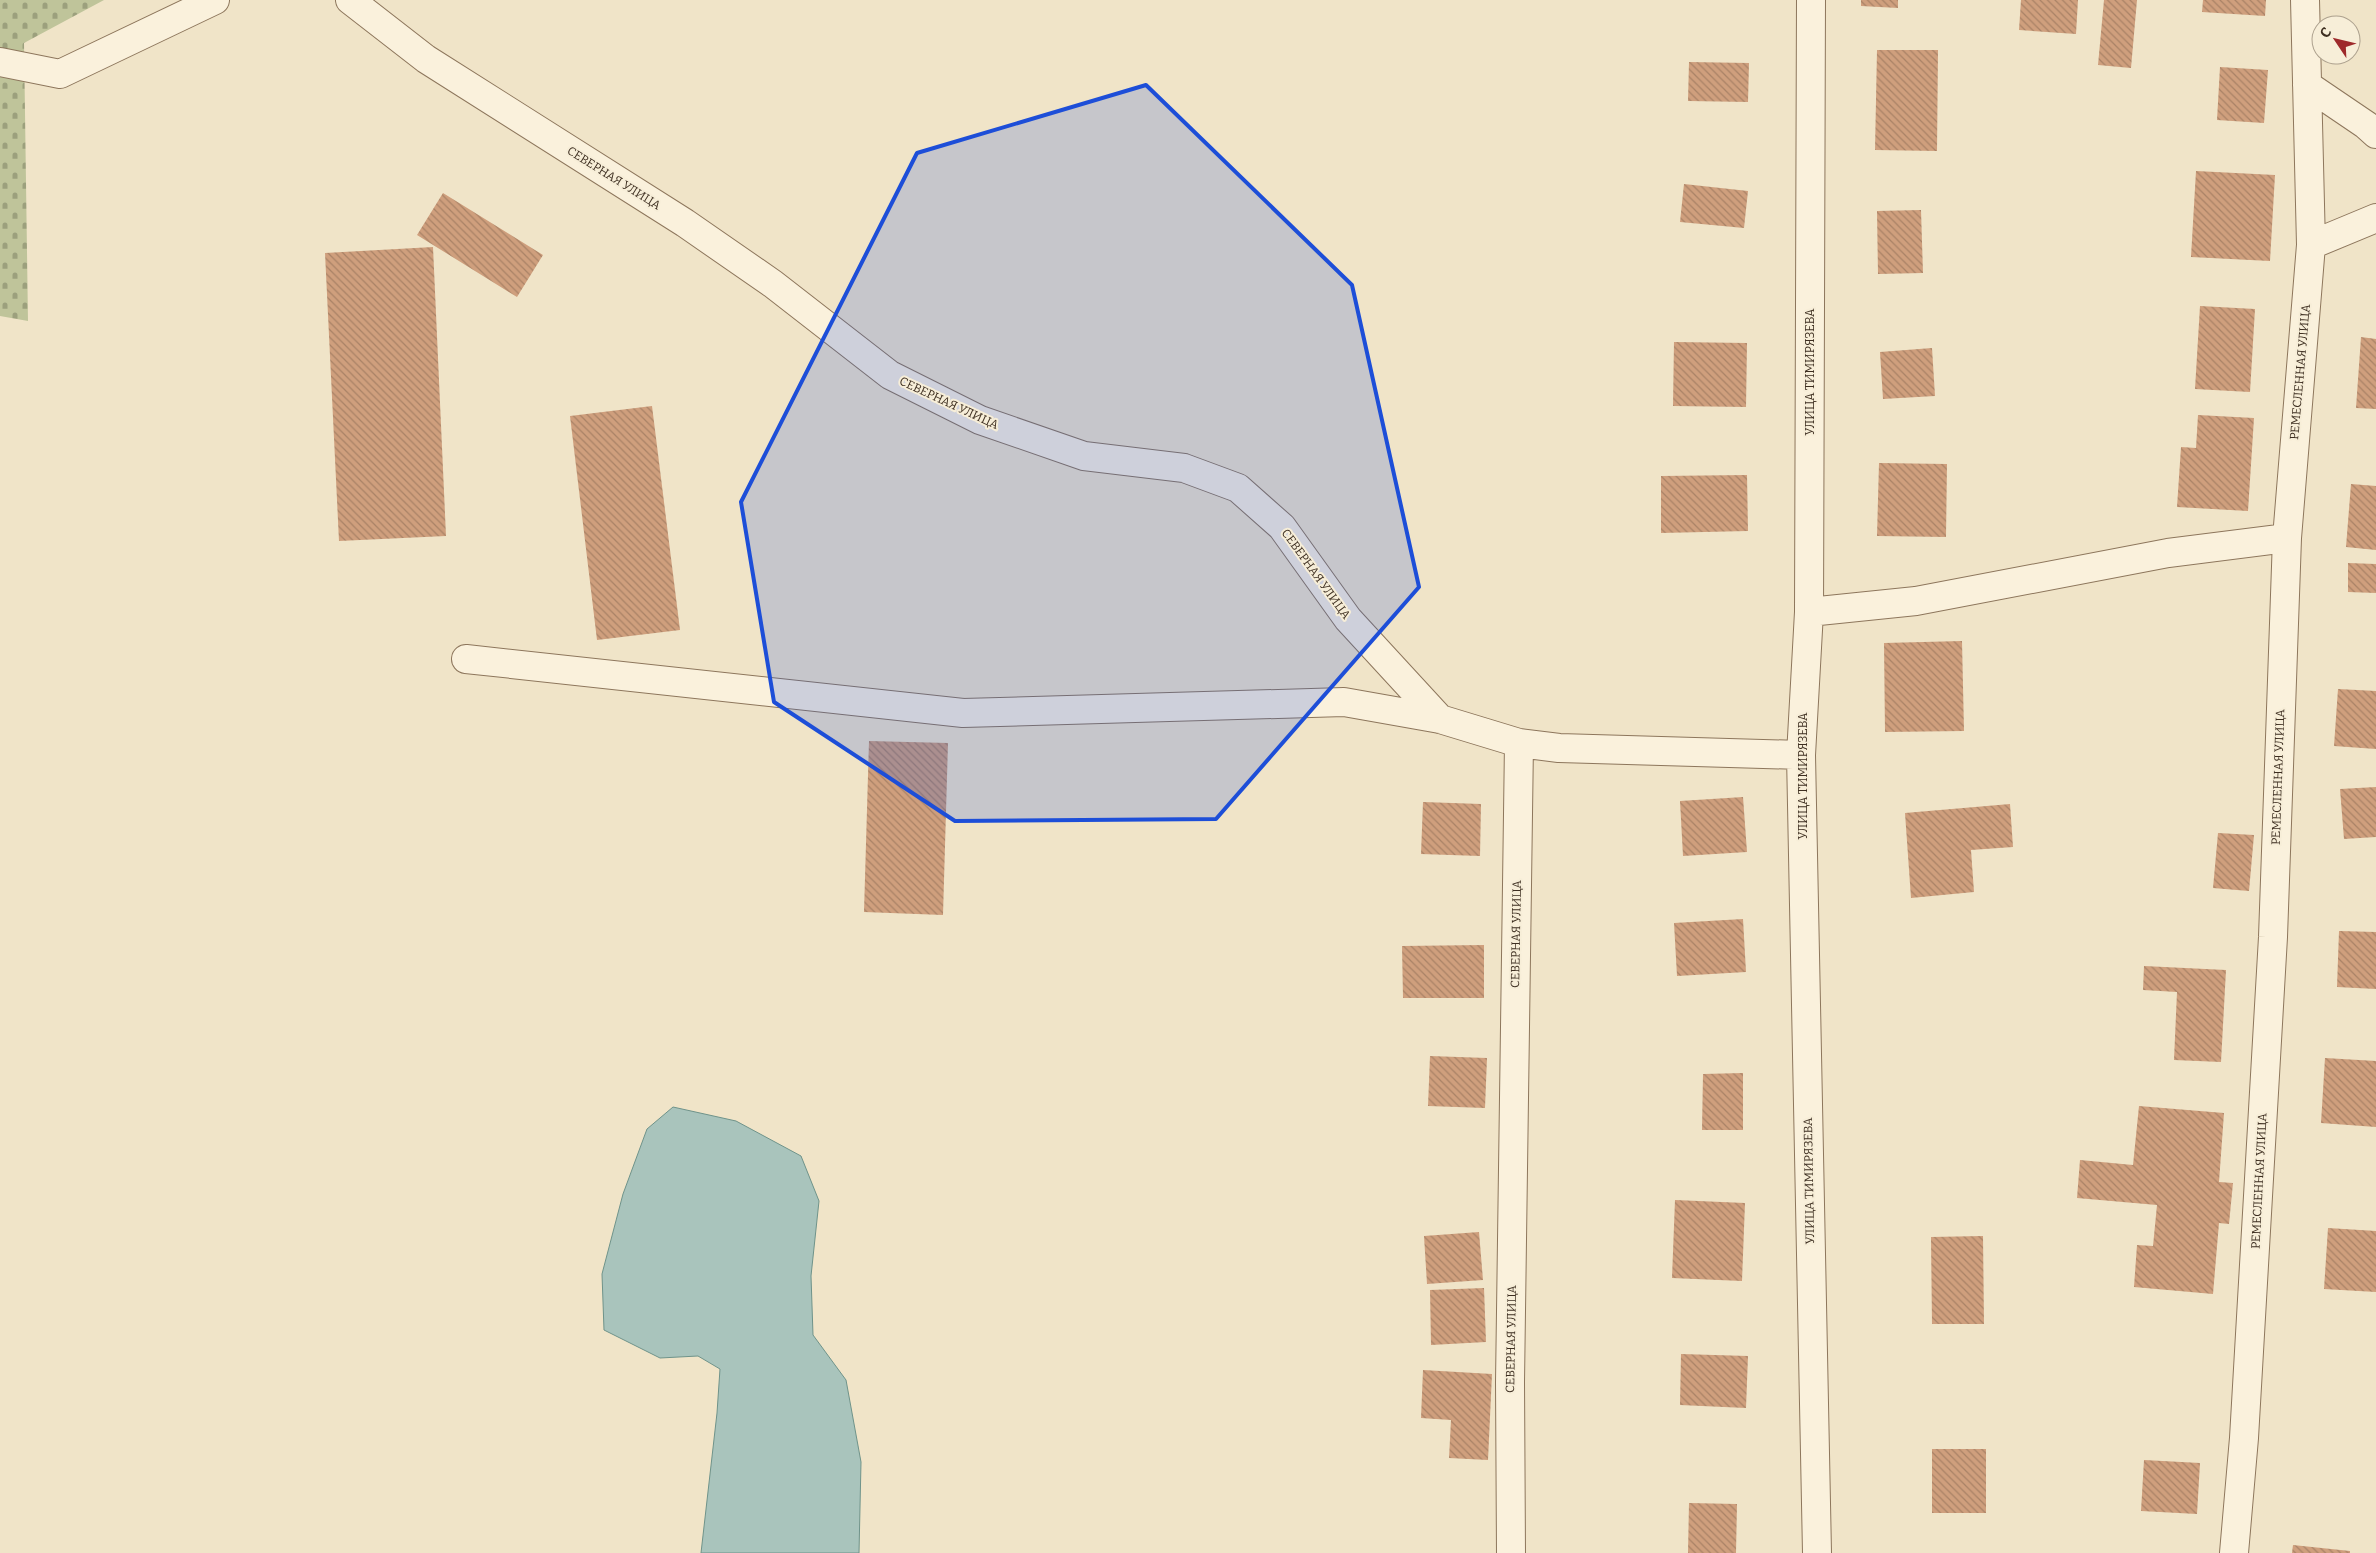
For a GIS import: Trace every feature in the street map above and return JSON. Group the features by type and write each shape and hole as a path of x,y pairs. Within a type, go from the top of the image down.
{"street":[{"path":"0,62 60,74 215,0"},
{"name":"СЕВЕРНАЯ УЛИЦА","path":"350,0 426,59 686,223 773,284 890,375 980,420 1084,456 1184,468 1238,488 1282,527 1348,619 1440,719"},
{"name":"УЛИЦА ТИМИРЯЗЕВА","path":"1811,0 1809,612 1800,755 1817,1553"},
{"name":"РЕМЕСЛЕННАЯ УЛИЦА","path":"2234,1553 2245,1428 2272,947 2287,538 2311,245 2305,0"},
{"path":"2307,85 2366,125 2376,134"},
{"path":"2311,245 2376,218"},
{"path":"1809,612 1916,601 2168,553 2287,538"},
{"path":"466,659 963,713 1344,702 1440,719 1519,743 1559,748 1800,755"},
{"name":"СЕВЕРНАЯ УЛИЦА","path":"1511,1553 1510,1382 1519,743"}],"highlighted area":[{"path":"1146,85 1352,285 1419,587 1216,819 955,821 774,702 741,502 917,153"}],"green space":[{"path":"0,0 104,0 24,43 28,321 0,316"}],"water":[{"path":"673,1107 736,1121 801,1156 819,1201 811,1276 813,1335 846,1380 861,1462 859,1553 701,1553 717,1413 720,1369 698,1356 660,1358 604,1330 602,1274 623,1194 647,1129"}],"building":[{"path":"1861,0 1898,0 1898,8 1861,6"},
{"path":"2021,0 2078,0 2076,34 2019,30"},
{"path":"2104,0 2137,0 2131,68 2098,65"},
{"path":"2203,0 2266,0 2265,16 2202,12"},
{"path":"1877,50 1938,50 1937,151 1875,150"},
{"path":"1689,62 1749,63 1748,102 1688,101"},
{"path":"2220,67 2268,70 2264,123 2217,120"},
{"path":"2196,171 2275,175 2270,261 2191,257"},
{"path":"1684,184 1748,191 1744,228 1680,222"},
{"path":"443,193 543,255 517,297 417,235"},
{"path":"1921,210 1923,273 1878,274 1877,211"},
{"path":"433,247 446,536 339,541 325,253"},
{"path":"2200,306 2255,309 2250,392 2195,389"},
{"path":"2361,337 2376,339 2376,409 2356,408"},
{"path":"1674,342 1747,343 1746,407 1673,406"},
{"path":"1932,348 1935,396 1883,399 1880,352"},
{"path":"652,406 680,630 597,640 570,416"},
{"path":"2198,415 2254,418 2248,511 2177,507 2181,447 2196,448"},
{"path":"1879,463 1947,464 1946,537 1877,536"},
{"path":"1747,475 1748,531 1661,533 1661,476"},
{"path":"2351,484 2376,486 2376,550 2346,547"},
{"path":"2348,563 2376,564 2376,593 2348,592"},
{"path":"1962,641 1964,731 1885,732 1884,643"},
{"path":"2338,689 2376,691 2376,749 2334,746"},
{"path":"869,741 948,743 943,915 864,912"},
{"path":"2376,787 2376,837 2344,839 2340,789"},
{"path":"1743,797 1747,852 1683,856 1680,801"},
{"path":"1423,802 1481,804 1480,856 1421,854"},
{"path":"2010,804 2013,847 1971,850 1974,892 1911,898 1905,813"},
{"path":"2218,833 2254,835 2249,891 2213,888"},
{"path":"1743,919 1746,972 1677,976 1674,923"},
{"path":"2339,931 2376,932 2376,989 2337,987"},
{"path":"1484,945 1484,998 1403,998 1402,946"},
{"path":"2144,966 2226,970 2221,1062 2174,1060 2177,992 2143,990"},
{"path":"1430,1056 1487,1058 1485,1108 1428,1106"},
{"path":"2325,1058 2376,1061 2376,1127 2321,1123"},
{"path":"1743,1073 1743,1130 1702,1130 1703,1074"},
{"path":"2139,1106 2224,1113 2219,1182 2233,1183 2229,1224 2219,1223 2213,1294 2134,1287 2137,1245 2153,1246 2157,1205 2077,1198 2080,1160 2133,1165"},
{"path":"1675,1200 1745,1203 1742,1281 1672,1278"},
{"path":"2328,1228 2376,1231 2376,1292 2324,1289"},
{"path":"1479,1232 1483,1280 1427,1284 1424,1236"},
{"path":"1983,1236 1984,1324 1932,1324 1931,1237"},
{"path":"1484,1288 1486,1342 1431,1345 1430,1290"},
{"path":"1681,1354 1748,1356 1746,1408 1680,1405"},
{"path":"1423,1370 1492,1374 1488,1460 1449,1458 1451,1420 1421,1418"},
{"path":"1932,1449 1986,1449 1986,1513 1932,1513"},
{"path":"2144,1460 2200,1463 2197,1514 2141,1511"},
{"path":"1689,1503 1737,1504 1736,1553 1688,1553"},
{"path":"2293,1545 2350,1551 2350,1553 2292,1553"}]}
